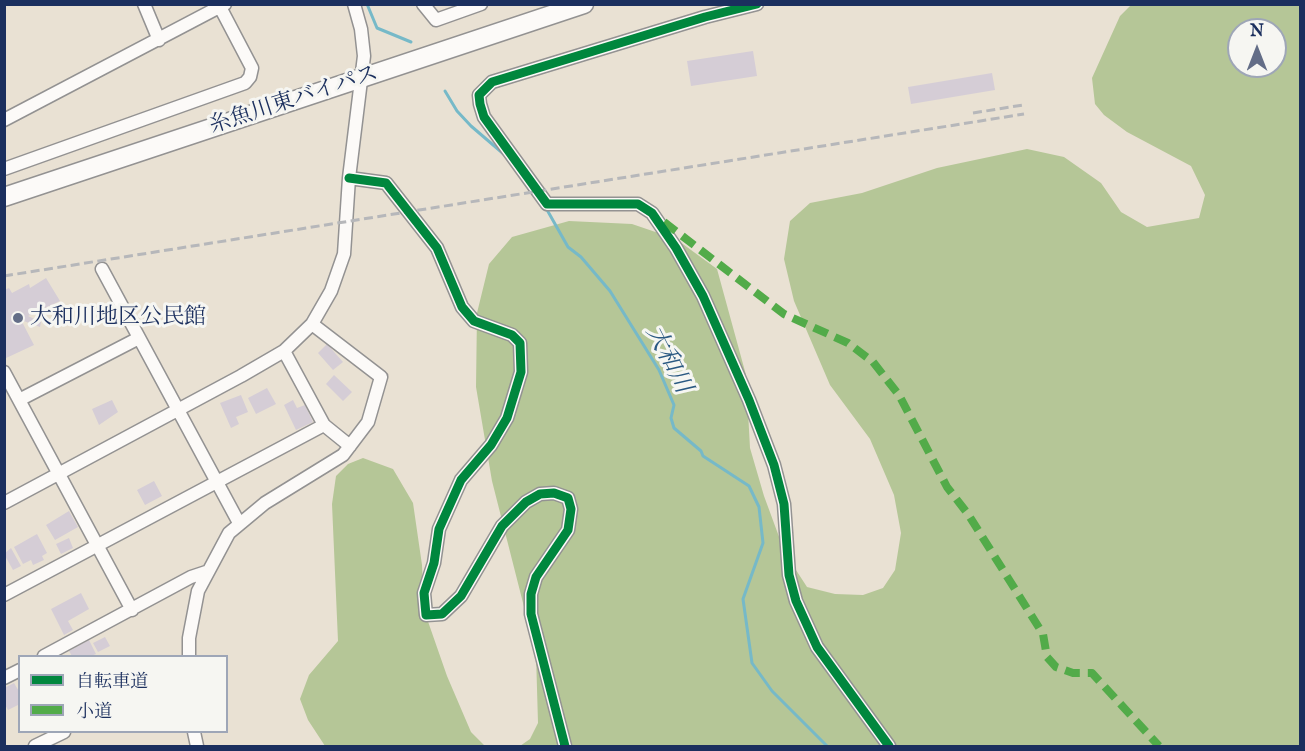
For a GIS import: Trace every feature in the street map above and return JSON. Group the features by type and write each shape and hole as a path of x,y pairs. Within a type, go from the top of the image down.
{"highway":[{"name":"糸魚川東バイパス","path":"4,197 584,4"}],"street":[{"path":"144,4 159,40"},
{"path":"4,503 284,351 312,324 331,291 344,254 349,178 364,56 361,29 354,4"},
{"path":"423,4 436,20 481,4"},
{"path":"757,4 705,17 492,82 479,95 480,104 484,117 547,204 638,204 652,213 676,248 703,296 774,465 784,504 789,575 796,601 817,647 889,747"},
{"path":"4,120 223,6 252,68 250,77 245,83 4,169"},
{"path":"349,178 386,183 437,248 462,306 474,321 512,335 519,344 520,372 507,418 491,445 461,480 439,529 434,563 424,593 426,615 442,614 461,596 502,526 526,502 540,494 554,493 568,498 571,509 568,530 536,577 531,594 531,614 566,747"},
{"path":"102,269 238,523"},
{"path":"189,655 193,610 206,572 229,533 238,523 265,503 343,455 368,422 381,377 312,324"},
{"path":"19,400 139,338"},
{"path":"284,351 324,425 350,446"},
{"path":"4,372 132,610"},
{"path":"4,595 324,425"},
{"path":"48,655 191,577 206,572"},
{"path":"4,678 18,671"},
{"path":"35,747 62,733"},
{"path":"184,747 196,739"}],"green space":[{"path":"1131,5 1300,5 1300,746 520,746 530,739 538,723 536,654 492,481 476,387 477,313 489,264 512,237 569,221 632,224 676,239 717,269 746,375 750,448 764,496 785,553 807,587 835,594 863,595 883,588 895,570 901,533 894,495 870,439 830,385 794,301 784,259 790,221 810,203 862,193 937,168 1027,149 1064,157 1101,183 1121,212 1147,227 1199,218 1205,195 1191,166 1127,132 1104,115 1095,104 1092,78 1120,16"},
{"path":"363,458 393,469 413,503 422,565 424,610 447,676 471,732 484,745 489,746 325,746 308,720 300,699 309,675 338,641 332,504 336,476 348,464"}],"building":[{"path":"753,51 757,76 691,86 687,61"},
{"path":"992,73 995,90 911,104 908,87"},
{"name":"大和川地区公民館","path":"46,278 60,301 28,316 41,322 40,327 21,320 34,345 4,359 4,290 9,288 12,293 29,284 30,288"},
{"path":"327,344 343,362 333,370 318,353"},
{"path":"334,375 352,392 343,401 326,384"},
{"path":"267,388 276,404 256,414 248,398"},
{"path":"241,395 248,412 236,417 239,424 231,428 220,403"},
{"path":"112,400 118,412 99,425 92,409"},
{"path":"293,400 297,408 305,405 313,422 296,430 284,405"},
{"path":"154,481 162,496 145,505 137,490"},
{"path":"69,511 78,527 55,540 46,525"},
{"path":"37,534 47,553 42,556 44,560 33,565 31,560 23,564 14,547"},
{"path":"69,538 73,548 61,554 56,544"},
{"path":"11,548 21,566 13,570 4,554"},
{"path":"81,593 89,609 68,621 73,630 64,635 51,609"},
{"path":"105,637 110,646 98,652 93,643"},
{"path":"89,640 96,654 71,655 69,651"},
{"path":"14,683 18,690 18,705 8,710 4,703 4,688"}],"waterway":[{"name":"大和川","path":"367,4 377,28 411,42"},
{"name":"大和川","path":"445,91 457,111 471,126 506,156"},
{"name":"大和川","path":"546,208 568,247 581,257 610,291 659,370 674,405 671,418 674,428 701,451 703,456 749,486 759,507 763,543 743,599 752,663 772,691 827,746"}],"railway":[{"path":"973,113 1023,105"},
{"path":"4,276 1024,114"}],"marked path":[{"path":"664,222 784,314 848,343 873,362 899,395 947,487 968,514 1043,634 1047,657 1056,667 1073,673 1092,673 1159,746"}],"cycle path":[{"path":"757,4 705,17 492,82 479,95 480,104 484,117 547,204 638,204 652,213 676,248 703,296 749,400 774,465 784,504 789,575 796,601 817,647 889,746"},
{"path":"349,178 386,183 437,248 462,307 474,321 512,335 520,343 521,372 507,418 491,445 461,480 439,529 434,563 424,593 426,615 442,614 461,596 502,526 526,502 540,494 554,493 568,498 571,509 568,530 536,577 531,594 531,614 565,746"}],"place":[{"name":"大和川地区公民館","path":"18,318"}]}
